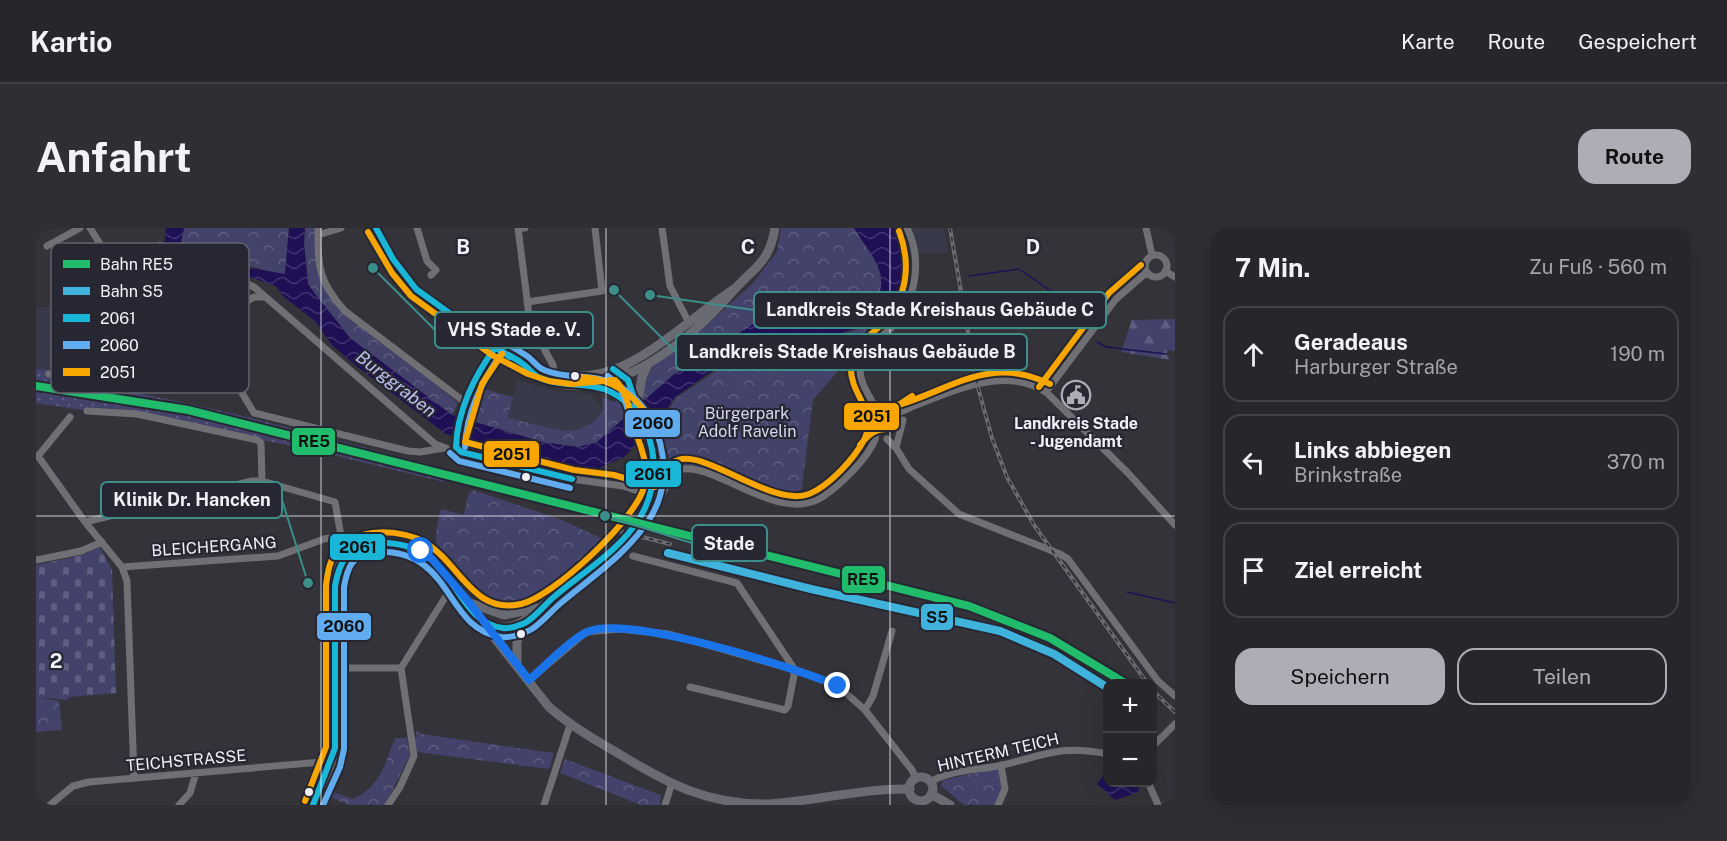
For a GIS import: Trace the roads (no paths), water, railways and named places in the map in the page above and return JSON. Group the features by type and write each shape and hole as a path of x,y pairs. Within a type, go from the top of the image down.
{"main road":[{"path":"376,228 393,259 416,289 495,348 524,365 554,374 586,376 620,374"},
{"path":"620,374 627,364 717,311 734,289 754,273 765,258 775,228"},
{"path":"524,365 531,373 550,382 567,386 587,385 648,364 691,325"},
{"path":"634,406 648,364"},
{"path":"498,631 522,624 597,560 639,520 652,491 654,456 620,374"},
{"path":"587,385 613,393 634,406"},
{"path":"313,805 331,764 337,724 335,586 339,563 352,549 369,543 404,544 421,551 432,559 482,621 498,631 511,656 549,707 570,725 671,786 700,797 741,804 771,804 910,789"},
{"path":"468,601 492,613 504,615 542,607"},
{"path":"504,615 498,631 511,656"},
{"path":"517,664 517,642 522,624"},
{"path":"916,778 925,778 930,782 931,794 926,799 918,800 912,796 910,789 916,778"},
{"path":"931,794 950,805"}],"street":[{"path":"52,243 80,228"},
{"path":"90,228 99,243"},
{"path":"340,228 318,232 321,279 330,294 345,311 466,403"},
{"path":"417,228 427,261 436,270 431,275"},
{"path":"525,228 518,228 530,323 553,365 554,374"},
{"path":"527,302 602,291 595,228"},
{"path":"662,228 670,286 691,325"},
{"path":"495,348 482,363 466,403 456,444 461,452 572,479 623,486 655,496 662,494 675,471 689,468 759,495 802,506 817,500 836,486 874,442 879,418 877,408 864,390 861,363 868,348 894,324 909,298 916,269 914,246 907,228"},
{"path":"1146,228 1152,255"},
{"path":"47,246 51,244"},
{"path":"1152,255 1165,259 1165,271"},
{"path":"1152,255 1145,264 1148,272 1157,276 1165,271"},
{"path":"1165,271 1175,277"},
{"path":"1046,392 1116,299 1148,272"},
{"path":"249,285 435,444 446,448"},
{"path":"249,300 254,297 264,297"},
{"path":"879,418 995,380 1035,385 1046,392 1128,473 1175,525"},
{"path":"242,393 254,413 408,451 420,453 456,444"},
{"path":"877,408 891,414 902,423"},
{"path":"87,411 137,414 257,440 261,443 262,481"},
{"path":"896,448 906,411"},
{"path":"70,417 37,456 85,522 123,567 127,581 131,639 134,777"},
{"path":"877,430 896,448 909,469 959,514 1068,559 1158,681 1175,696"},
{"path":"874,442 899,434"},
{"path":"85,522 252,481 262,481 335,502 341,536 352,549"},
{"name":"BLEICHERGANG","path":"123,567 278,556 324,539 341,536"},
{"path":"36,560 81,551 102,542"},
{"path":"633,556 737,583 795,670 788,706 785,710 690,687"},
{"path":"388,804 414,756 401,668 453,585"},
{"path":"529,680 586,632 619,629 662,633 795,670 838,686 865,710 916,778"},
{"path":"865,710 873,696 892,631"},
{"path":"335,668 401,668"},
{"path":"1157,742 1175,724"},
{"path":"544,805 570,725"},
{"name":"HINTERM TEICH","path":"930,782 942,776 1001,765 1049,751 1086,750 1103,753"},
{"name":"TEICHSTRASSE","path":"50,805 61,802 73,786 89,782 322,762 331,764"},
{"path":"998,805 1005,789 1001,765"},
{"path":"179,805 190,793 196,773"},
{"path":"671,786 665,804 676,805"},
{"path":"1150,787 1158,805"}],"water":[{"path":"166,228 184,228 181,243 165,243"},
{"name":"Burggraben","path":"289,228 305,228 304,243 308,284 350,338 452,415 542,442 578,447 597,442 673,375 764,317 788,320 843,302 861,310 870,308 881,287 881,277 878,267 854,228 896,228 904,245 906,266 899,296 885,312 864,321 855,329 721,365 675,397 660,419 624,457 583,475 556,469 503,450 446,434 332,345 315,321 284,297 276,286 249,277 249,268 285,274"},
{"path":"1103,776 1103,787 1138,787 1139,792 1115,800 1097,784"}],"waterway":[{"path":"969,276 1019,269 1051,291 1083,332"},
{"path":"1097,342 1106,347 1166,354"},
{"path":"1127,592 1175,603"}],"railway":[{"path":"950,228 977,384 992,438 1007,477 1034,525 1144,679"},
{"path":"614,530 670,544"},
{"path":"1157,695 1175,712"}],"rail line":[{"name":"RE5","path":"36,386 51,388"},
{"name":"RE5","path":"80,393 188,410 969,606 1050,638 1118,679"},
{"name":"S5","path":"668,553 811,589 1000,631 1054,654 1103,685"}],"place":[{"name":"VHS Stade e. V.","path":"373,268"},
{"name":"Landkreis Stade Kreishaus Gebäude B","path":"614,290"},
{"name":"Landkreis Stade Kreishaus Gebäude C","path":"650,295"},
{"name":"Landkreis Stade - Jugendamt","path":"1076,395"},
{"name":"Stade","path":"605,516"},
{"name":"Klinik Dr. Hancken","path":"308,583"}],"park label":[{"name":"Bürgerpark Adolf Ravelin","path":"747,422"}]}
